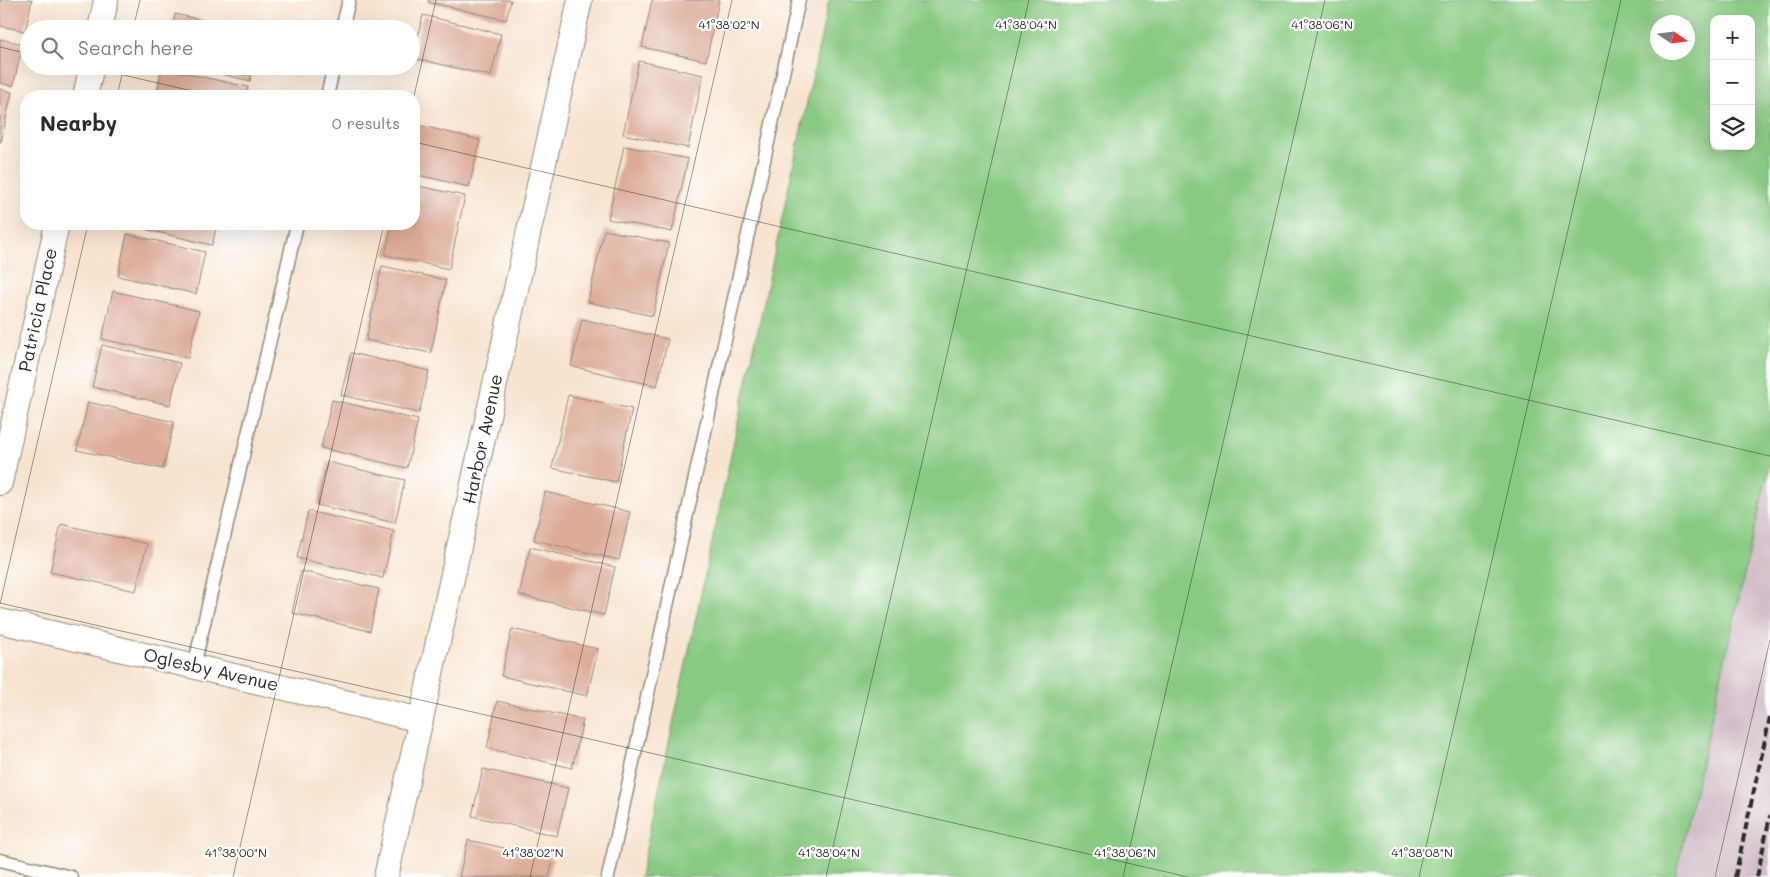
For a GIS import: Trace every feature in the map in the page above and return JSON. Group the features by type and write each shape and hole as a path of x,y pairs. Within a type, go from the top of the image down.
{"street":[{"path":"102,20 106,0"},
{"name":"Harbor Avenue","path":"386,877 580,0"},
{"path":"86,90 90,75"},
{"name":"Patricia Place","path":"0,483 56,230"},
{"name":"Oglesby Avenue","path":"0,621 421,720"}],"lane":[{"path":"344,20 349,0"},
{"path":"608,877 799,0"},
{"path":"328,90 332,75"},
{"path":"194,666 296,230"},
{"path":"0,860 71,877"}],"shaded area":[{"path":"1770,462 1770,877 1675,877"}],"green space":[{"path":"829,0 1770,0 1770,462 1675,877 640,877"}],"building":[{"path":"0,0 32,0 27,20 20,20 20,30 0,26"},
{"path":"428,0 511,0 506,20 428,2"},
{"path":"652,0 719,0 706,61 642,47"},
{"path":"175,14 202,20 174,20"},
{"path":"423,15 501,34 491,76 420,60 420,28"},
{"path":"0,39 20,43 20,57 13,86 0,83"},
{"path":"639,61 703,75 688,148 623,134"},
{"path":"160,75 194,75 248,87 247,90 157,90"},
{"path":"226,75 251,75 250,81"},
{"path":"0,89 12,92 1,142 0,142"},
{"path":"420,125 480,140 469,187 420,175"},
{"path":"624,146 688,159 672,232 608,219"},
{"path":"420,186 465,196 449,269 385,255 391,230 420,230"},
{"path":"148,230 216,230 212,245"},
{"path":"604,230 669,243 653,316 588,302"},
{"path":"127,234 205,252 196,294 118,276"},
{"path":"382,266 446,280 431,353 366,340"},
{"path":"113,291 199,311 188,358 102,339"},
{"path":"582,319 668,339 657,386 571,366"},
{"path":"102,345 180,363 170,405 92,387"},
{"path":"351,353 429,371 419,413 341,395"},
{"path":"568,395 632,409 616,482 552,468"},
{"path":"332,400 418,420 407,468 321,448"},
{"path":"88,402 174,422 163,469 77,450"},
{"path":"327,462 405,480 395,523 317,505"},
{"path":"545,492 630,512 619,560 534,540"},
{"path":"308,511 394,531 383,578 297,558"},
{"path":"61,524 147,544 136,591 50,572"},
{"path":"530,547 615,567 604,615 519,595"},
{"path":"301,571 379,589 370,631 292,613"},
{"path":"512,629 598,649 587,696 501,676"},
{"path":"497,701 583,720 572,768 487,748"},
{"path":"483,769 568,788 557,836 472,816"},
{"path":"468,840 553,859 549,877 459,877"}],"railway":[{"path":"1735,877 1770,717"},
{"path":"1757,877 1770,816"}]}
